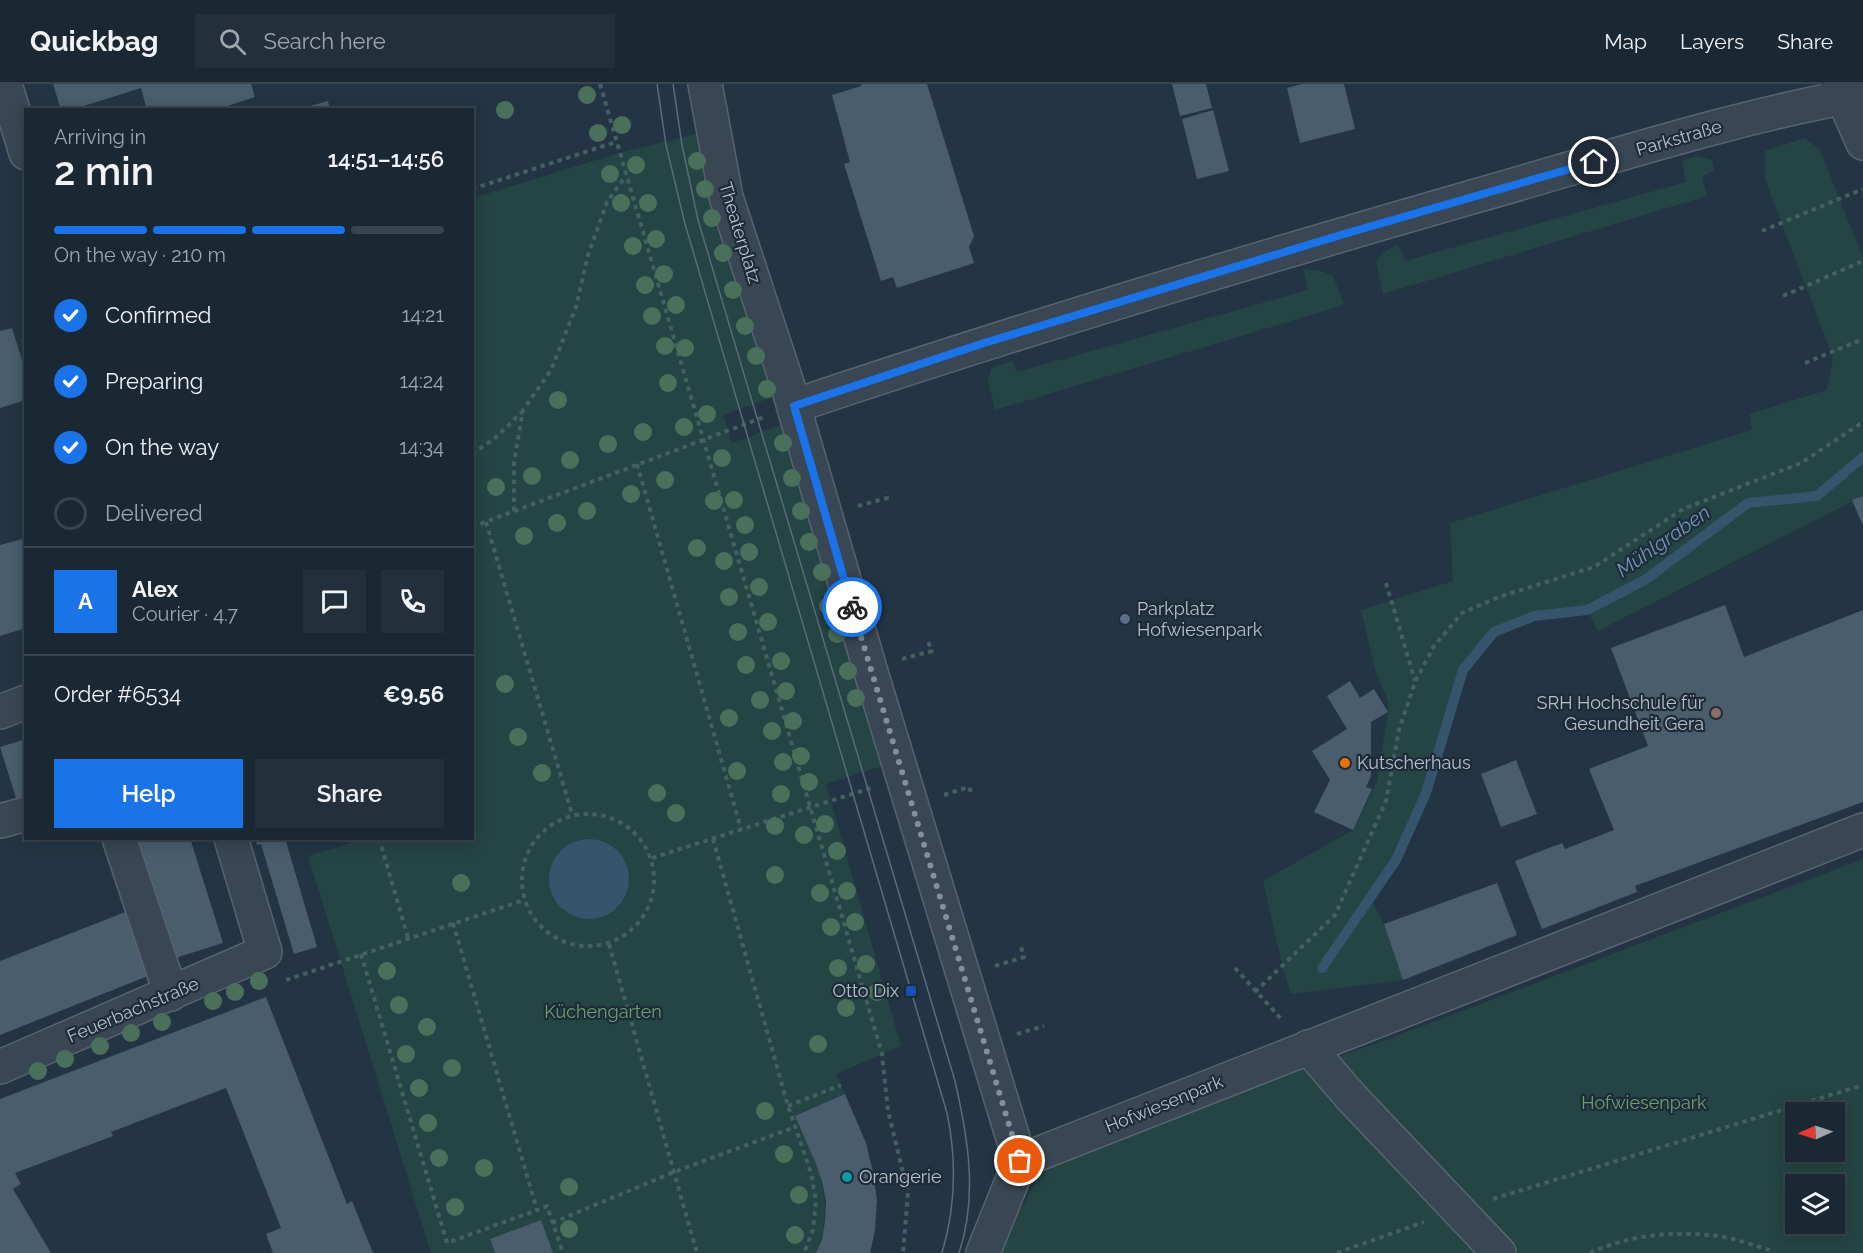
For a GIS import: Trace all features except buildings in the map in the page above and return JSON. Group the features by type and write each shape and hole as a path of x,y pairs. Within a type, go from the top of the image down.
{"street":[{"path":"5,84 24,146"},
{"name":"Theaterplatz","path":"705,84 726,197 790,393 903,777 1020,1161"},
{"path":"1848,92 1863,143"},
{"name":"Parkstraße","path":"790,393 962,350 1344,234 1848,92"},
{"path":"0,712 24,703"},
{"path":"0,821 24,815"},
{"name":"Hofwiesenpark","path":"1020,1161 1863,830"},
{"path":"120,840 171,994"},
{"path":"232,840 265,952"},
{"name":"Feuerbachstraße","path":"0,1067 265,952"},
{"path":"1308,1047 1351,1097 1499,1253"},
{"path":"983,1253 1020,1161"}],"path":[{"path":"600,84 882,1054 888,1111 908,1193 903,1253"},
{"path":"474,188 616,142"},
{"path":"474,453 494,440 523,411 551,370 576,308 588,255 607,202 626,176"},
{"path":"1762,231 1863,189"},
{"path":"1783,296 1863,261"},
{"path":"1804,363 1863,339"},
{"path":"474,526 703,439 790,393"},
{"path":"514,511 514,462 523,411"},
{"path":"1255,992 1335,915 1386,801 1399,730 1415,682 1434,646 1462,613 1499,597 1594,567 1683,509 1801,463 1863,422"},
{"path":"637,464 741,830"},
{"path":"486,522 572,814"},
{"path":"1386,583 1415,682"},
{"path":"652,858 903,777"},
{"path":"572,814 605,814 634,830 652,858 655,894 638,925 609,944 574,946 543,930 524,900 522,864 540,832 572,814"},
{"path":"713,839 788,1106 811,1173 816,1201 813,1230 804,1253"},
{"path":"380,840 408,938"},
{"path":"265,952 282,981 524,900"},
{"path":"453,923 537,1210"},
{"path":"609,944 697,1253"},
{"path":"361,954 447,1243 547,1206 563,1253"},
{"path":"1235,968 1308,1047"},
{"path":"788,1106 841,1085"},
{"path":"1337,1253 1458,1210 1863,1085"},
{"path":"552,1223 674,1172 795,1127"},
{"path":"1590,1253 1613,1242 1665,1233 1721,1236 1774,1253"}],"green space":[{"name":"Küchengarten","path":"700,133 776,396 723,415 732,443 784,424 885,765 826,784 901,1046 836,1074 845,1094 796,1116 817,1166 824,1199 825,1216 816,1253 553,1253 541,1220 490,1239 495,1253 431,1253 308,856 354,842 354,840 474,840 474,198 619,153"},
{"path":"1805,138 1820,150 1863,258 1863,496 1598,631 1587,610 1534,616 1494,632 1463,670 1426,793 1396,860 1370,897 1384,924 1403,980 1291,994 1263,881 1353,830 1377,782 1388,701 1375,669 1361,610 1453,581 1450,523 1752,430 1749,414 1827,390 1833,358 1765,179 1765,151"},
{"path":"1695,156 1712,160 1714,170 1702,177 1707,196 1383,294 1376,261 1398,244 1405,261 1686,182 1682,160"},
{"path":"1303,269 1319,270 1333,276 1344,305 995,410 988,380 992,367 1013,361 1017,372 1308,290"},
{"name":"Hofwiesenpark","path":"1863,859 1863,1253 998,1253 1047,1160 1383,1041"}],"water":[{"path":"589,839 604,842 617,851 626,864 629,879 626,894 617,907 604,916 589,919 574,916 561,907 552,894 549,879 552,864 561,851 574,842"}],"waterway":[{"name":"Mühlgraben","path":"1322,968 1396,860 1426,793 1463,670 1494,632 1534,616 1587,610 1645,580 1748,503 1817,496 1863,457"}],"tram line":[{"path":"657,84 666,145 685,224 947,1113 954,1183 950,1218 942,1253"},
{"path":"673,84 682,145 698,220 955,1081 967,1145 970,1189 965,1232 959,1253"}],"way so far":[{"path":"852,607 1020,1161"}],"place":[{"name":"Parkplatz Hofwiesenpark","path":"1125,619"},
{"name":"SRH Hochschule für Gesundheit Gera","path":"1716,713"},
{"name":"Kutscherhaus","path":"1345,763"},
{"name":"Otto Dix","path":"911,991"},
{"name":"Orangerie","path":"847,1177"}],"route":[{"path":"852,607 794,406 984,343 1344,234 1594,162"}]}
